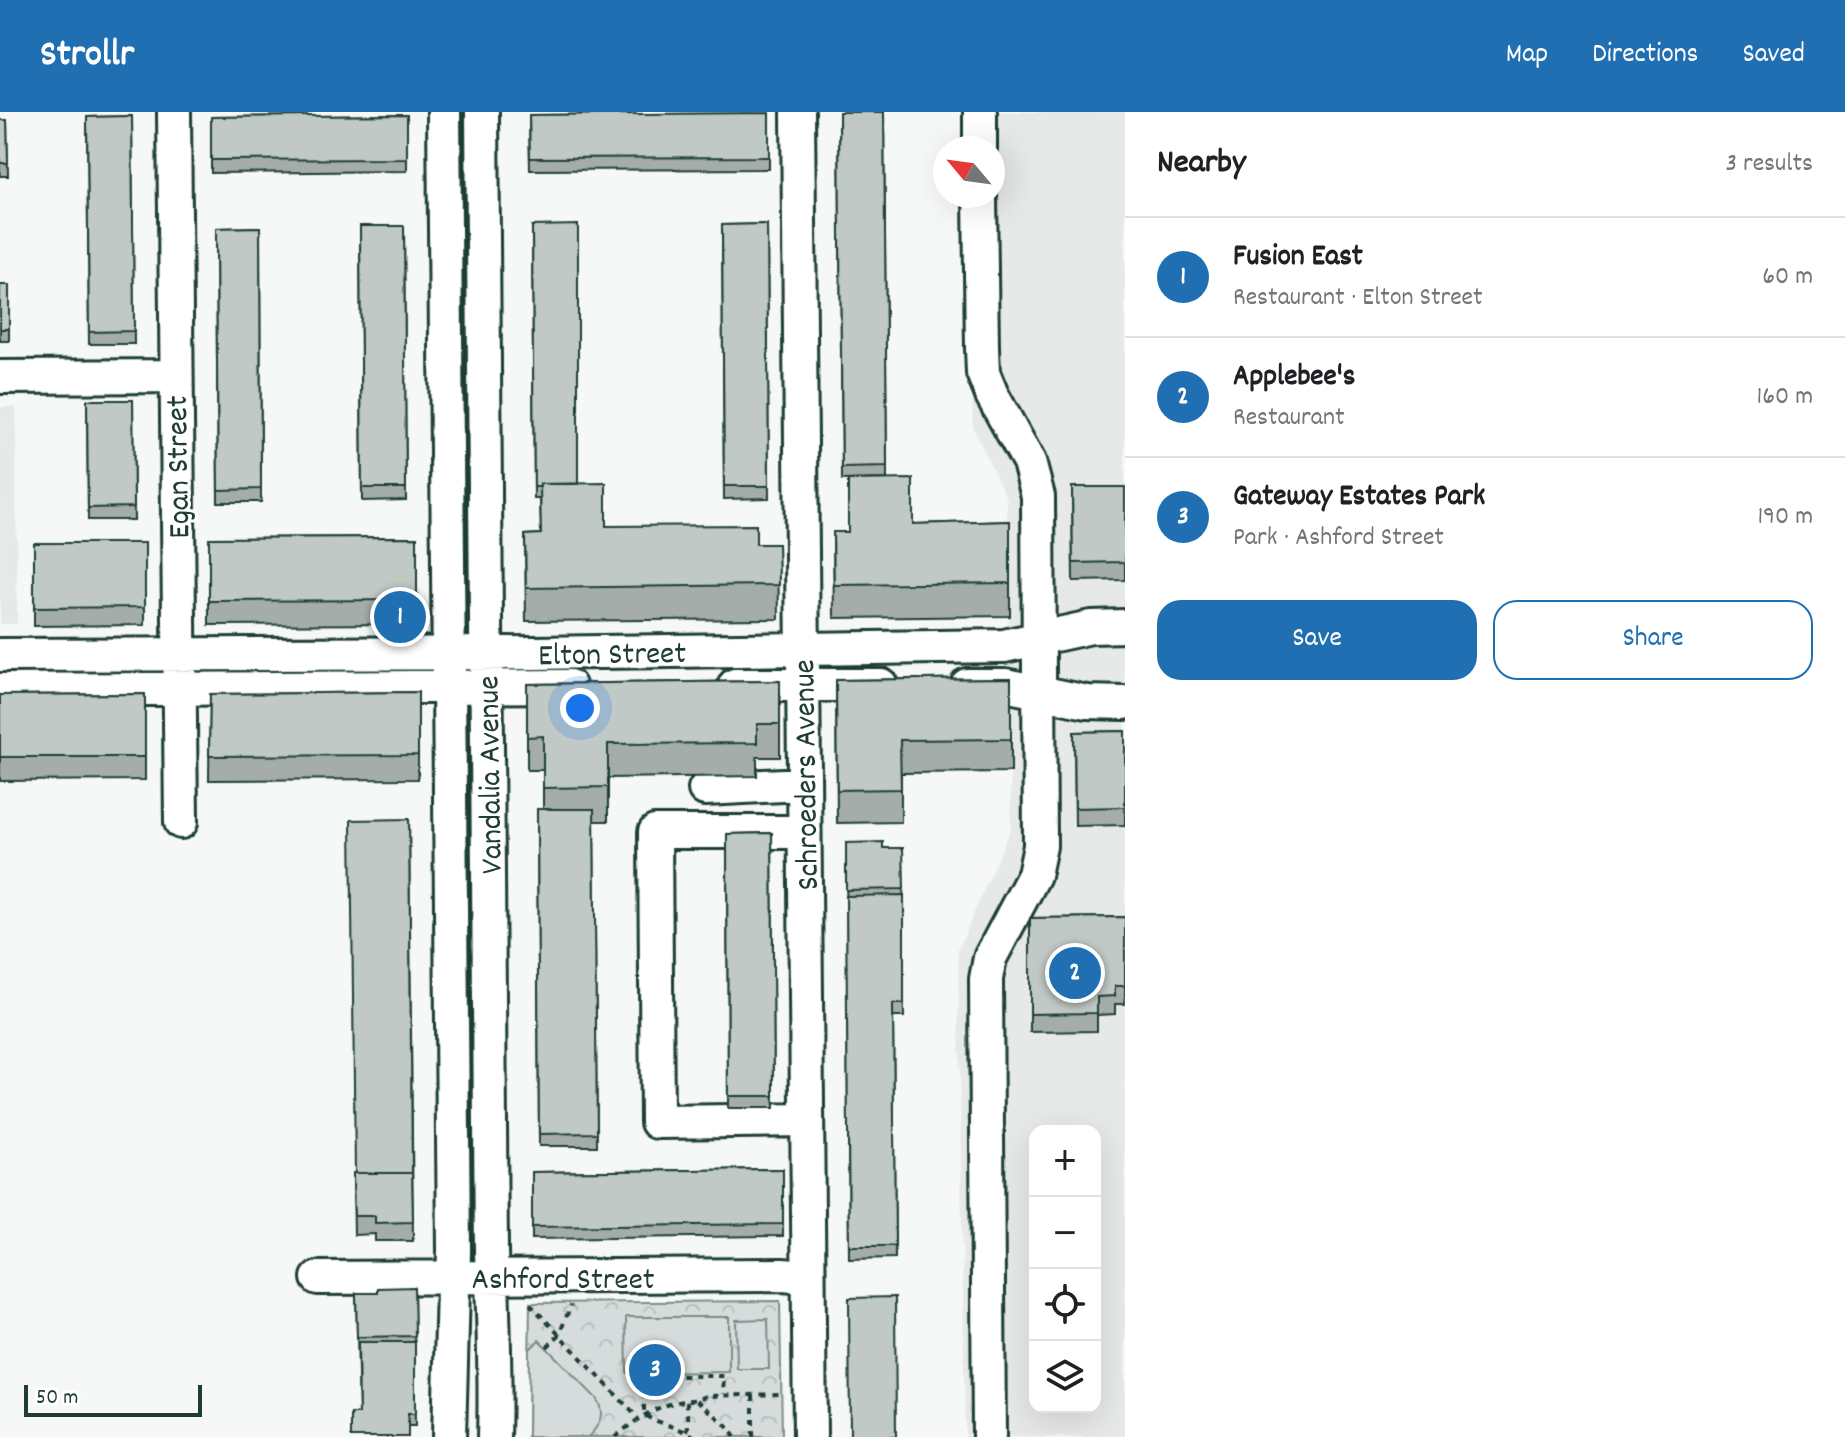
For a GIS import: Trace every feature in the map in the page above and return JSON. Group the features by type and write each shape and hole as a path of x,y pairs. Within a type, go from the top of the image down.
{"street":[{"name":"Egan Street","path":"174,112 181,822"},
{"name":"Vandalia Avenue","path":"444,112 454,1277 449,1437"},
{"name":"Vandalia Avenue","path":"482,112 494,1437"},
{"name":"Schroeders Avenue","path":"798,112 810,1437"},
{"path":"980,112 980,136"},
{"path":"980,208 983,373 1029,462 1037,485 1040,638 1039,856 1034,875 990,958 986,979 989,1437"},
{"path":"0,377 175,376"},
{"name":"Elton Street","path":"0,655 1004,646 1091,627 1125,626"},
{"name":"Elton Street","path":"713,686 1005,685 1087,702 1125,703"},
{"name":"Elton Street","path":"0,690 591,686"},
{"path":"705,789 804,784"},
{"path":"804,832 655,832 657,1122 807,1120"},
{"name":"Ashford Street","path":"318,1278 808,1277"}],"path":[{"path":"525,1300 641,1417 687,1431 695,1437"},
{"path":"547,1347 559,1335 573,1300"},
{"path":"641,1417 644,1376 724,1376 723,1394"},
{"path":"615,1437 660,1407 723,1394 784,1394"},
{"path":"753,1394 753,1437"},
{"path":"697,1400 735,1437"},
{"path":"687,1401 690,1423 687,1431"}],"shaded area":[{"path":"965,112 1125,112 1125,1437 965,1437 958,950 1011,828 1007,499 973,428 967,208 1005,208 1005,136 984,136"},
{"path":"0,407 16,407 17,624 0,624"}],"green space":[{"path":"780,1301 782,1437 528,1437 530,1303"},
{"path":"626,1317 729,1317 729,1372 627,1373"},
{"path":"768,1319 769,1369 737,1369 736,1320"},
{"path":"539,1340 596,1398 601,1409 600,1419 588,1437 528,1437 529,1350"}],"building":[{"path":"839,112 884,112 887,467 842,468"},
{"path":"769,113 769,157 530,158 529,115"},
{"path":"407,115 407,159 211,160 211,117"},
{"path":"132,116 134,331 89,332 87,117"},
{"path":"0,120 7,120 8,163 0,163"},
{"path":"767,224 769,486 724,486 722,225"},
{"path":"578,225 578,484 540,484 540,487 534,487 532,226"},
{"path":"360,226 404,226 406,488 362,488"},
{"path":"260,227 261,489 218,490 216,228"},
{"path":"0,285 9,285 9,329 0,329"},
{"path":"87,400 133,400 134,507 88,508"},
{"path":"913,479 913,524 1010,521 1010,583 834,585 833,532 848,532 848,480"},
{"path":"606,483 606,526 756,525 756,544 778,544 779,585 526,588 525,535 541,534 540,484"},
{"path":"1072,487 1125,487 1125,562 1073,563"},
{"path":"417,537 417,600 209,601 209,538"},
{"path":"34,543 145,543 145,607 34,608"},
{"path":"1011,678 1011,739 900,740 901,789 837,790 836,680"},
{"path":"780,681 780,724 757,724 757,743 608,744 608,787 543,788 543,736 527,737 527,684"},
{"path":"418,692 418,755 209,756 210,694"},
{"path":"145,694 145,757 0,757 0,695"},
{"path":"1125,731 1125,807 1075,808 1074,732"},
{"path":"537,809 594,809 597,1133 539,1134"},
{"path":"409,819 412,1173 355,1173 351,820"},
{"path":"772,833 774,1096 728,1096 727,834"},
{"path":"883,842 883,848 903,848 904,889 846,890 846,843"},
{"path":"904,895 904,1004 893,1004 895,1246 849,1246 846,896"},
{"path":"1125,917 1125,986 1115,986 1115,996 1097,997 1097,1013 1030,1014 1030,918"},
{"path":"783,1169 783,1224 532,1227 532,1172"},
{"path":"353,1173 412,1173 413,1222 375,1223 375,1216 354,1216"},
{"path":"414,1287 415,1336 357,1337 356,1293 378,1293 378,1288"},
{"path":"895,1297 896,1437 850,1437 849,1298"},
{"path":"358,1342 415,1342 415,1414 408,1414 408,1437 351,1437 351,1414 359,1414"}],"place":[{"name":"Fusion East","path":"400,617"},
{"name":"Applebee's","path":"1075,973"},
{"name":"Gateway Estates Park","path":"655,1370"}]}
